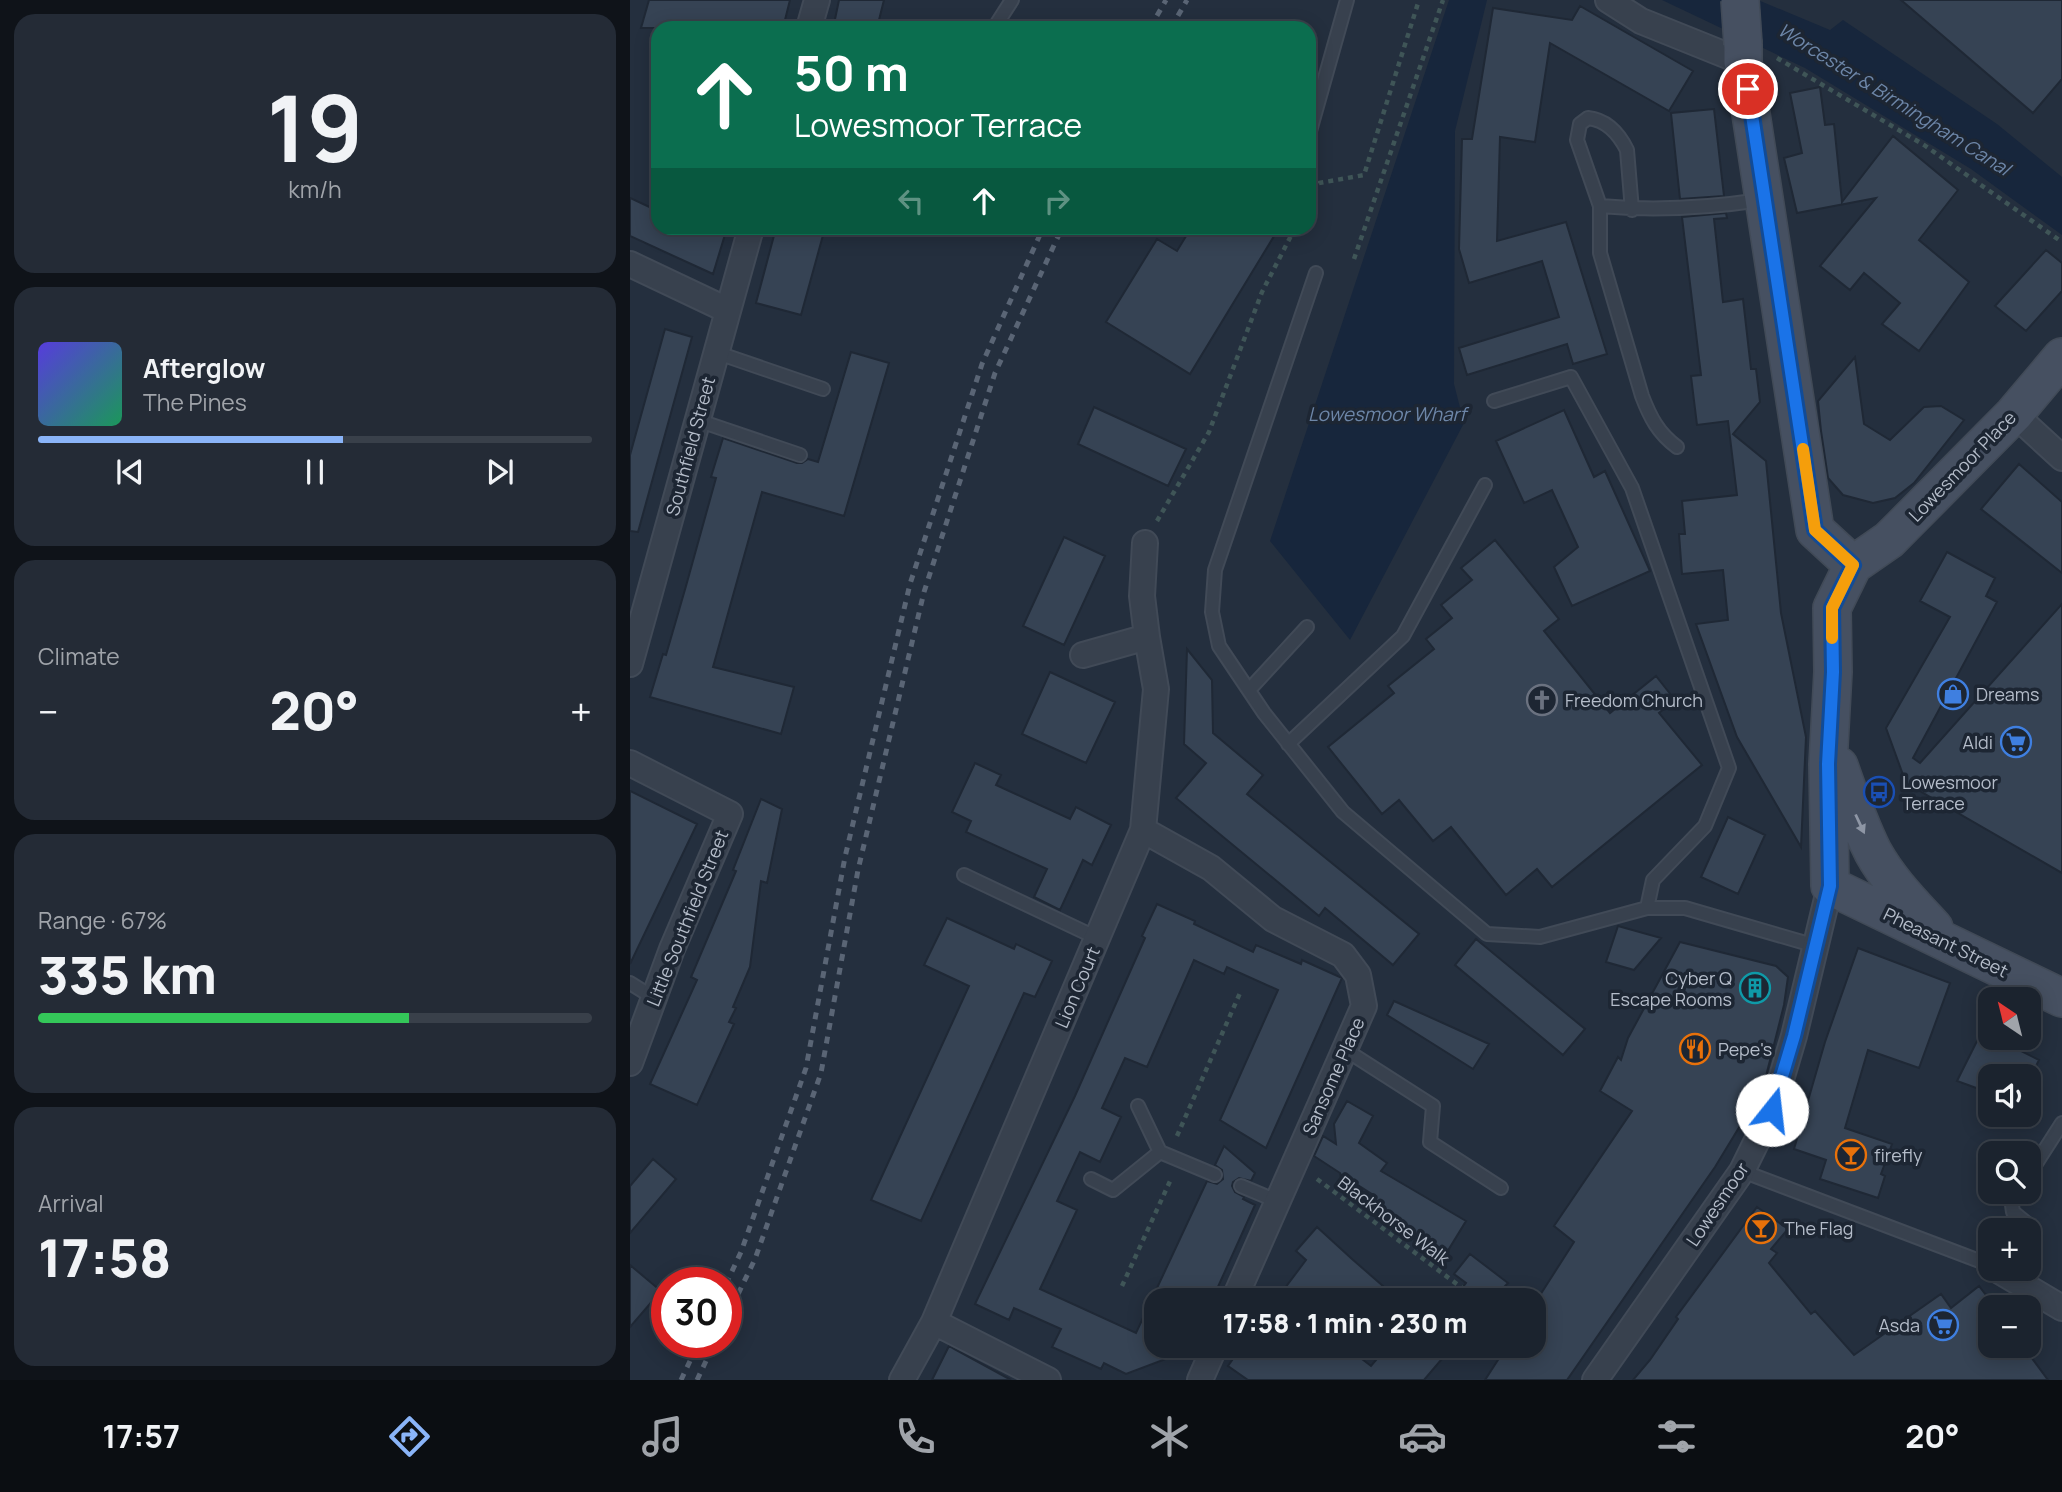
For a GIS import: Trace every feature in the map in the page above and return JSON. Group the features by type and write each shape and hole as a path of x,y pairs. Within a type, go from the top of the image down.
{"main road":[{"path":"1740,0 1752,53 1765,200 1815,530 1853,565 1832,608 1830,886"},
{"name":"Lowesmoor Place","path":"1853,565 1889,540 2014,414 2062,357"},
{"path":"1829,736 1854,812 1874,853 1899,891 1946,942"},
{"name":"Pheasant Street","path":"1830,886 2062,998"}],"street":[{"path":"814,21 817,0"},
{"path":"1608,0 1641,21 1752,53"},
{"name":"Southfield Street","path":"630,664 749,235"},
{"path":"630,264 727,310"},
{"path":"2014,414 2062,458"},
{"name":"Lion Court","path":"934,1322 1143,830 1156,689 1142,596 1145,543"},
{"path":"1083,655 1147,637"},
{"name":"Little Southfield Street","path":"630,763 730,814 672,949 630,1063"},
{"name":"Sansome Place","path":"1143,830 1211,867 1273,919 1343,955 1359,975 1364,1006 1239,1288"},
{"name":"Lowesmoor","path":"1595,1380 1742,1171 1772,1110 1830,886"},
{"path":"2016,1281 2062,1308"},
{"path":"902,1380 934,1322 1048,1380"},
{"path":"1200,1380 1210,1358"}],"lane":[{"path":"998,21 1012,0"},
{"path":"1316,110 1347,0"},
{"path":"1632,209 1627,150 1604,122 1588,118 1580,124 1577,140 1600,206 1600,253 1642,396 1662,436 1677,447"},
{"path":"1600,206 1632,209 1719,206 1765,200"},
{"path":"1316,273 1215,570 1212,612 1219,646 1248,690 1342,812 1487,934 1540,937 1647,908 1685,908 1816,946"},
{"path":"715,352 823,389"},
{"path":"1494,401 1571,377 1632,488 1729,768 1705,826 1653,880 1647,908"},
{"path":"697,420 800,455"},
{"path":"1289,744 1403,636 1485,485"},
{"path":"1248,690 1307,627"},
{"path":"964,875 1097,938"},
{"path":"630,983 654,998"},
{"path":"1345,1049 1433,1106 1430,1142 1501,1188"},
{"path":"1138,1106 1169,1156 1215,1175"},
{"path":"2041,1156 2062,1123"},
{"path":"1091,1180 1113,1190 1169,1156"},
{"path":"1742,1171 1978,1260"},
{"path":"1241,1186 1277,1201"},
{"path":"2012,1204 2013,1212 2020,1218"}],"path":[{"path":"1316,188 1319,183 1364,175 1419,0"},
{"path":"1354,258 1443,0"},
{"path":"1752,53 1924,145 2062,242"},
{"path":"1145,543 1209,432 1262,292 1291,235"},
{"path":"1122,1286 1169,1156 1240,993"},
{"name":"Blackhorse Walk","path":"1294,1162 1462,1288"}],"water":[{"name":"Lowesmoor Wharf","path":"1449,0 1487,0 1455,131 1454,384 1464,423 1350,640 1270,541"},
{"name":"Worcester & Birmingham Canal","path":"1662,0 1758,0 1830,30 1843,20 1997,124 2062,177 2062,235 1971,169 1805,68"}],"building":[{"path":"649,0 790,0 785,21 651,21 651,28 641,28"},
{"path":"839,0 884,0 879,21 835,21"},
{"path":"1901,0 2062,0 2062,79 2033,113"},
{"path":"1580,6 1693,71 1669,111 1550,43 1535,142 1500,137 1497,241 1566,222 1607,354 1573,364 1567,344 1467,375 1459,348 1559,317 1542,261 1469,283 1459,249 1462,139 1472,139 1493,8 1572,20"},
{"path":"1820,87 1825,125 1834,124 1842,202 1893,136 1958,190 1919,240 1969,282 1919,351 1882,324 1900,303 1864,273 1850,290 1820,266 1876,198 1797,213 1784,158 1802,153 1790,93"},
{"path":"1714,109 1724,196 1680,199 1671,113"},
{"path":"630,198 651,208 651,235 725,235 713,274 630,236"},
{"path":"1726,213 1727,218 1714,219 1723,302 1743,299 1751,369 1756,369 1760,402 1733,434 1766,461 1781,613 1806,737 1801,847 1737,737 1696,624 1728,620 1723,570 1682,574 1679,534 1685,534 1682,501 1737,495 1728,421 1697,425 1691,376 1701,375 1682,217"},
{"path":"774,235 823,235 801,315 756,303"},
{"path":"1187,235 1275,235 1190,374 1106,322 1157,239 1177,251"},
{"path":"2046,250 2062,263 2062,291 2026,331 1995,306"},
{"path":"665,329 692,337 638,532 630,531 630,455"},
{"path":"851,352 889,363 844,516 762,492 713,667 794,687 781,734 650,697 663,654 666,655 686,586 716,478 711,477 723,438 797,463 808,459 818,462"},
{"path":"1855,357 1864,424 1890,440 1924,407 1941,406 1964,420 1914,483 1895,498 1873,503 1843,495 1828,478 1821,431 1818,401"},
{"path":"1094,407 1186,449 1168,486 1078,444"},
{"path":"1564,410 1594,477 1605,471 1650,571 1572,606 1554,567 1578,547 1552,490 1524,503 1496,441"},
{"path":"2019,464 2062,502 2062,573 1981,509"},
{"path":"1064,537 1105,556 1064,645 1023,626"},
{"path":"1495,540 1559,619 1544,631 1610,713 1656,676 1675,700 1659,713 1702,765 1552,887 1537,869 1506,895 1451,827 1433,841 1399,800 1382,814 1328,747 1394,693 1388,686 1434,649 1426,639 1452,618 1441,605 1472,580 1461,568"},
{"path":"1947,552 1995,578 1986,596 1997,602 1913,758 1920,763 2062,604 2062,873 1906,783 1886,728 1950,617 1920,601"},
{"path":"1187,649 1212,680 1213,733 1263,775 1247,794 1419,934 1393,965 1325,908 1319,916 1176,798 1206,763 1184,744"},
{"path":"1050,672 1115,702 1086,763 1022,734"},
{"path":"975,763 1001,775 996,785 1070,819 1076,807 1111,825 1092,865 1083,860 1060,910 1034,897 1047,869 966,832 971,821 952,812"},
{"path":"630,791 697,824 630,964"},
{"path":"761,799 782,809 767,883 761,881 750,967 733,1007 736,1008 729,1022 734,1024 697,1105 650,1084 697,980 691,977 736,871 733,870"},
{"path":"1728,817 1765,835 1738,894 1701,877"},
{"path":"1157,904 1253,952 1256,945 1301,964 1302,960 1342,978 1266,1148 1220,1120 1278,990 1227,967 1224,974 1194,960 1147,1067 1125,1058 1102,1108 1121,1117 1100,1162 1080,1152 1057,1201 1077,1210 1040,1289 1136,1333 1144,1316 1144,1358 1168,1358 1126,1374 1104,1363 1101,1369 1052,1347 1061,1329 1014,1308 1009,1320 975,1304 1075,1096 1145,938 1142,936"},
{"path":"947,918 1014,949 1016,944 1052,961 1035,997 1024,993 921,1221 871,1200 969,986 924,965"},
{"path":"1618,926 1661,938 1634,970 1606,962"},
{"path":"1476,939 1585,1029 1563,1055 1455,965"},
{"path":"1680,942 1776,966 1788,977 1784,1005 1763,1088 1715,1167 1567,1380 1485,1380 1499,1358 1546,1358 1545,1288 1574,1242 1554,1226 1632,1111 1600,1091 1618,1057 1621,1060 1628,1038"},
{"path":"1858,948 1950,983 1919,1068 1868,1050 1845,1128 1892,1144 1881,1174 1885,1176 1878,1198 1820,1179 1826,1160 1794,1149 1825,1042"},
{"path":"1394,1001 1489,1044 1473,1069 1387,1015"},
{"path":"1978,1039 1978,1050 2019,1050 2039,1060 2037,1064 1978,1064 1978,1089 1957,1081"},
{"path":"1347,1101 1373,1116 1359,1143 1387,1163 1381,1171 1466,1221 1444,1257 1367,1209 1375,1196 1342,1175 1341,1178 1340,1173 1314,1156 1323,1136 1336,1144 1334,1124"},
{"path":"1224,1146 1255,1173 1251,1181 1239,1178 1232,1186 1243,1199 1255,1205 1217,1288 1157,1288 1207,1181 1217,1184 1223,1179 1222,1170 1215,1165"},
{"path":"653,1159 676,1179 630,1233 630,1186"},
{"path":"1757,1207 1788,1229 1771,1249 1777,1253 1769,1263 1811,1314 1815,1311 1854,1355 1941,1294 1951,1308 1979,1286 1986,1295 1978,1295 1978,1358 2032,1358 2048,1380 1633,1380 1678,1319 1676,1317"},
{"path":"1317,1227 1385,1288 1285,1288 1306,1260 1296,1251"},
{"path":"1470,1254 1508,1283 1503,1288 1462,1288 1466,1283 1454,1274"},
{"path":"630,1265 651,1283 651,1303 630,1327"},
{"path":"949,1346 954,1349 1011,1380 932,1380"},
{"path":"1234,1358 1361,1358 1371,1366 1378,1358 1443,1358 1424,1380 1248,1380 1228,1366"}],"railway":[{"path":"1154,21 1166,0"},
{"path":"1175,21 1187,0"},
{"path":"734,1267 806,1068 845,857 910,584 982,364 1040,235"},
{"path":"742,1286 755,1259 821,1073 858,870 924,592 995,373 1059,235"},
{"path":"681,1380 691,1358"},
{"path":"697,1380 707,1358"}],"slow traffic":[{"path":"1803,449 1815,530 1853,565 1832,608 1832,638"}],"place":[{"name":"Dreams","path":"1953,694"},
{"name":"Freedom Church","path":"1542,700"},
{"name":"Aldi","path":"2016,742"},
{"name":"Lowesmoor Terrace","path":"1879,792"},
{"name":"Cyber Q Escape Rooms","path":"1755,988"},
{"name":"Pepe's","path":"1695,1049"},
{"name":"firefly","path":"1851,1155"},
{"name":"The Flag","path":"1761,1228"},
{"name":"Asda","path":"1943,1325"}],"route":[{"path":"1748,89 1815,530 1853,565 1832,608 1833,672 1828,764 1830,886 1794,1036 1772,1110"}]}
